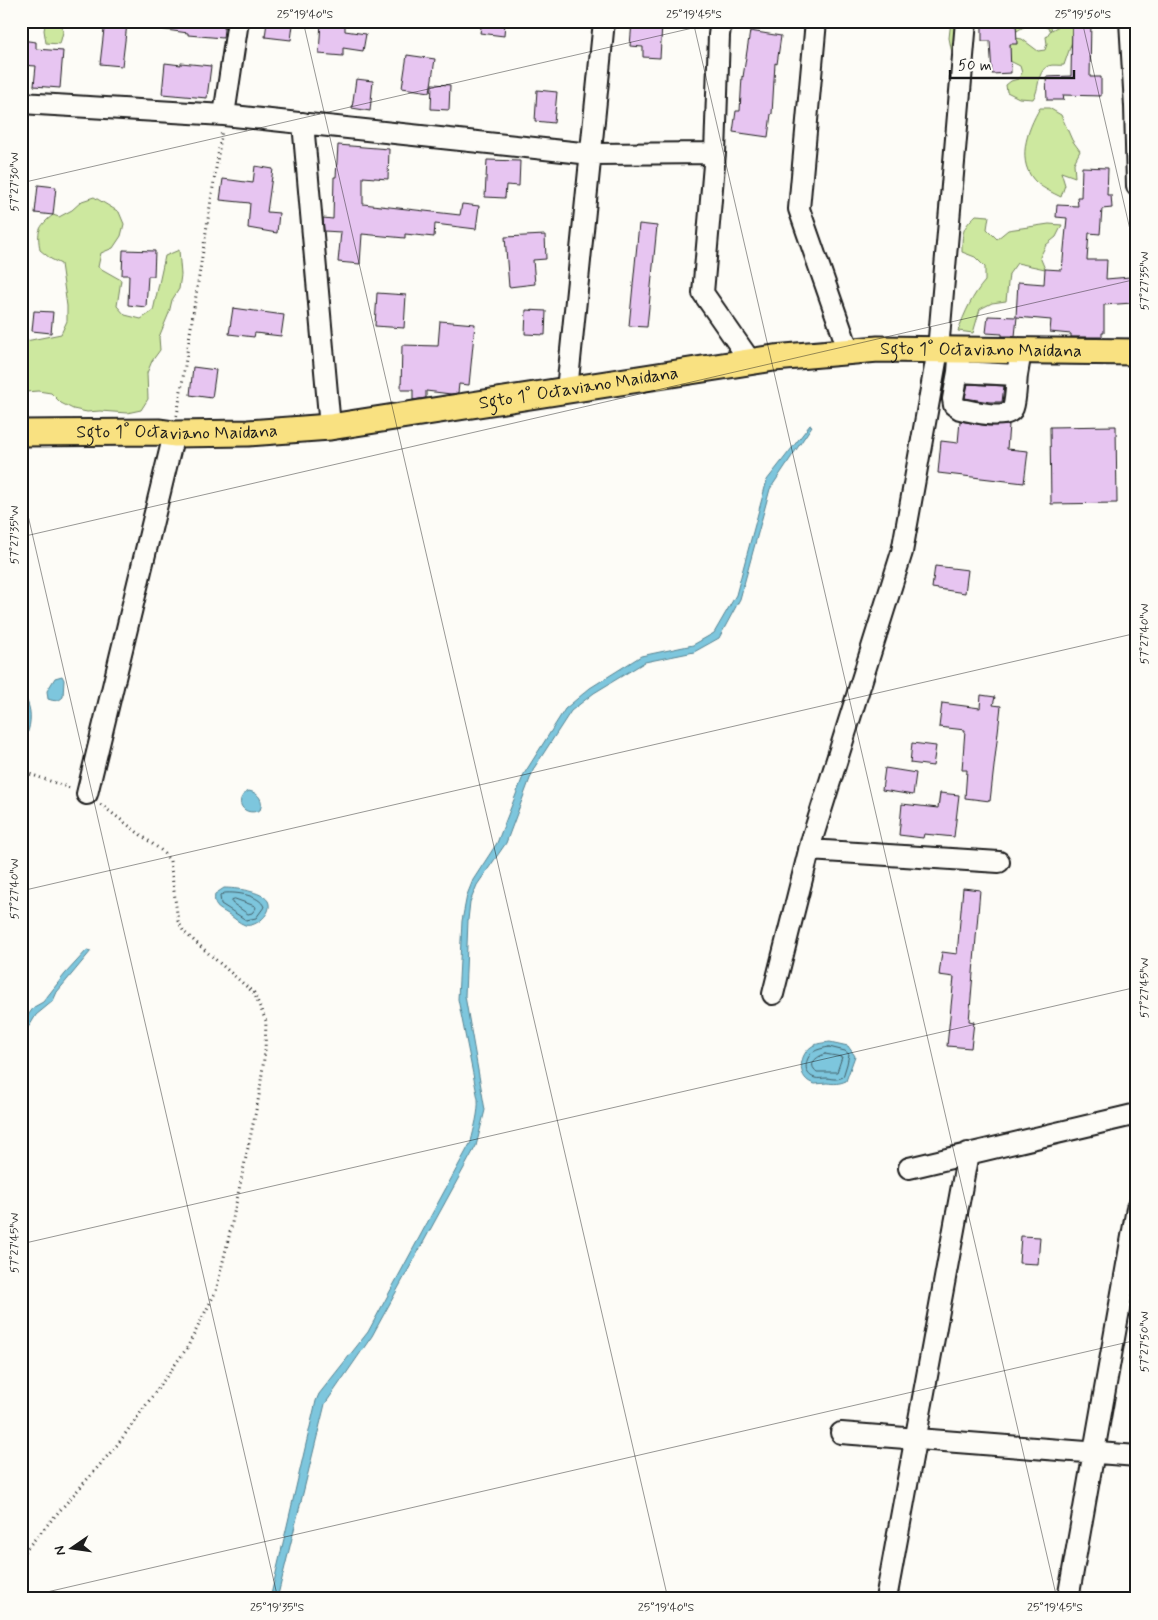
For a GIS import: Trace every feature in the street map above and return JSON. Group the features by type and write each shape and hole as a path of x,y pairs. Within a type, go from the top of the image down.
{"main road":[{"name":"Sgto 1° Octaviano Maidana","path":"21,433 248,433 330,427 774,358 878,349 952,357 1022,351 1137,352"}],"street":[{"path":"224,115 238,21"},
{"path":"567,390 604,21"},
{"path":"816,21 799,209 849,352"},
{"path":"966,21 952,357 954,405 960,409 1001,416 1008,414 1013,408 1022,351"},
{"path":"1130,21 1137,186"},
{"path":"716,26 715,153 703,293 751,362"},
{"path":"21,103 224,115 591,154 715,153"},
{"path":"303,123 330,427"},
{"path":"952,357 1017,375"},
{"path":"773,994 809,850 902,552 952,357"},
{"path":"88,794 174,434"},
{"path":"809,850 999,862"},
{"path":"909,1168 1137,1114"},
{"path":"886,1599 968,1153"},
{"path":"1068,1599 1137,1208"},
{"path":"841,1433 1137,1456"}],"path":[{"path":"174,434 224,115"},
{"path":"21,771 88,794 162,851 170,860 178,921 184,932 254,993 266,1021 265,1052 257,1106 216,1291 187,1348 118,1444 21,1555"}],"green space":[{"path":"46,21 61,21 63,32 60,44 46,43 44,30"},
{"path":"951,21 972,21 965,57 952,53 949,38"},
{"path":"1007,21 1049,21 1052,30 1064,25 1076,30 1064,65 1050,65 1044,69 1033,99 1019,98 1007,92 1006,85 1018,79 1022,73 1020,66 1008,60 1006,47 1016,38 1022,39 1038,51 1045,50 1047,44 1046,37 1051,30 1034,23 1017,31"},
{"path":"1040,108 1049,108 1061,115 1072,140 1080,151 1074,163 1075,177 1061,172 1065,185 1061,197 1037,183 1030,175 1026,166 1025,146 1031,126"},
{"path":"94,197 119,212 124,224 121,236 113,248 101,253 98,267 121,280 117,306 125,315 141,319 153,311 165,256 179,250 181,275 179,289 172,300 159,337 160,350 152,361 147,373 148,399 141,410 127,413 87,412 73,409 61,403 51,393 38,391 21,394 21,342 61,334 67,321 67,306 61,264 40,250 40,230 44,223 53,215 59,217 72,210 82,201"},
{"path":"976,215 989,216 987,229 997,239 1008,230 1049,224 1062,225 1056,237 1046,245 1040,257 1045,269 1017,263 1009,274 1006,301 992,303 980,309 973,333 958,331 969,304 985,281 985,267 975,257 962,252 964,231"}],"water":[{"path":"810,425 812,426 770,489 740,599 719,638 694,652 645,662 594,693 571,711 534,768 506,843 477,885 470,902 468,920 465,996 485,1110 476,1146 372,1336 325,1404 277,1599 270,1599 319,1394 368,1332 471,1142 477,1115 478,1099 458,999 462,921 467,895 473,880 497,843 524,774 565,709 590,688 641,656 693,645 714,633 736,595 767,480"},
{"path":"62,676 64,680 63,697 56,701 48,699 47,691 55,678"},
{"path":"21,695 27,702 30,711 30,726 21,742"},
{"path":"249,791 260,798 260,810 249,812 242,806 241,798"},
{"path":"224,888 248,891 265,898 269,905 266,914 259,922 254,924 245,925 241,923 216,904 215,894"},
{"path":"87,950 91,951 57,992 53,1001 36,1015 21,1035 21,1025 34,1007 43,1002"},
{"path":"830,1042 848,1046 855,1056 846,1081 836,1084 815,1084 809,1082 802,1073 801,1067 804,1056 813,1046"}],"building":[{"path":"105,21 127,24 122,66 100,64"},
{"path":"160,21 225,21 223,38 188,35 188,33 159,29"},
{"path":"482,21 505,21 504,36 480,33"},
{"path":"982,21 1016,21 1017,44 1010,44 1011,73 992,74 990,41 982,41"},
{"path":"1072,21 1091,21 1090,77 1101,77 1101,96 1063,95 1064,100 1047,100 1046,77 1071,76"},
{"path":"267,22 293,25 291,40 265,37"},
{"path":"321,22 345,24 345,31 366,34 363,51 343,48 343,56 319,54"},
{"path":"632,22 662,24 660,58 643,57 643,47 630,46"},
{"path":"750,31 781,36 777,64 775,63 772,114 768,137 733,132 736,111 740,111 742,76"},
{"path":"21,40 36,42 36,49 63,51 60,88 34,86 36,66 21,65"},
{"path":"407,55 435,59 430,92 402,88"},
{"path":"165,63 211,66 207,98 162,94"},
{"path":"356,79 373,81 370,111 352,108"},
{"path":"432,84 450,85 449,110 431,109"},
{"path":"537,90 557,92 554,123 535,121"},
{"path":"338,145 389,149 388,179 363,177 363,204 460,215 462,204 479,206 476,229 435,224 434,237 405,234 405,238 362,234 360,264 338,262 341,232 324,231 323,218 333,219 334,177 336,177"},
{"path":"487,160 520,161 519,186 506,185 505,198 485,197"},
{"path":"255,166 273,169 267,212 279,213 277,233 248,228 250,203 220,200 223,179 253,183"},
{"path":"1082,167 1108,168 1107,195 1111,195 1112,208 1102,209 1100,234 1089,233 1087,260 1107,260 1106,279 1130,277 1132,303 1104,305 1104,333 1102,333 1102,337 1071,337 1071,334 1050,332 1051,320 1017,317 1015,336 986,333 988,316 1016,317 1018,282 1044,284 1045,269 1062,270 1067,218 1056,217 1057,205 1078,206 1077,197 1081,197"},
{"path":"38,185 56,187 53,215 35,213"},
{"path":"639,224 657,226 647,327 629,326"},
{"path":"545,235 546,259 533,260 535,284 509,287 505,237"},
{"path":"123,250 155,251 154,276 148,276 146,307 128,305 129,275 122,275"},
{"path":"377,293 406,295 404,328 375,326"},
{"path":"233,308 284,315 281,336 255,333 254,337 229,334"},
{"path":"526,310 546,311 545,335 525,334"},
{"path":"34,311 53,312 51,333 32,331"},
{"path":"440,321 475,324 469,385 459,384 458,393 451,394 426,391 426,398 413,400 413,390 401,390 402,345 438,346"},
{"path":"193,367 216,370 212,398 190,395"},
{"path":"968,384 1004,386 1002,402 965,398"},
{"path":"960,421 988,426 1009,425 1007,449 1028,451 1024,483 938,473 941,441 958,443"},
{"path":"1116,426 1117,503 1051,504 1050,427"},
{"path":"935,566 968,570 965,593 932,588"},
{"path":"981,695 995,697 993,705 1001,706 990,801 965,798 967,770 962,770 965,730 939,727 942,703 980,708"},
{"path":"912,743 936,746 933,766 910,763"},
{"path":"885,768 916,773 913,795 882,790"},
{"path":"940,793 959,795 954,837 924,834 923,838 899,835 902,804 938,808"},
{"path":"963,888 980,890 969,1021 974,1022 971,1048 947,1046 954,977 939,975 942,952 957,954"},
{"path":"1021,1236 1040,1237 1038,1264 1019,1263"}]}
